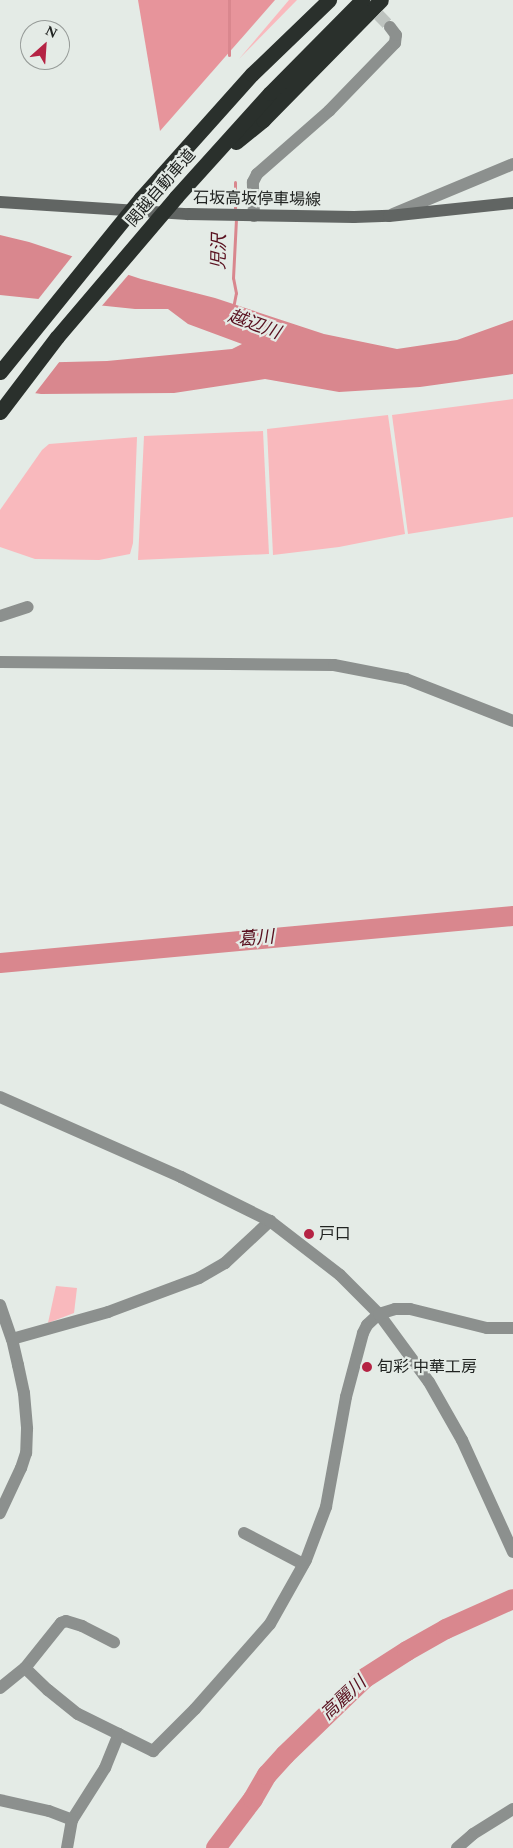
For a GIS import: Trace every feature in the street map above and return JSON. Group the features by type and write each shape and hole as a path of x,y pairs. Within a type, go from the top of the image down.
{"highway":[{"path":"252,74 322,0"},
{"name":"関越自動車道","path":"0,372 104,240 141,198 252,74 329,0"},
{"name":"関越自動車道","path":"0,412 57,337 194,176 270,92 362,0"},
{"path":"194,176 263,120 381,0"}],"main road":[{"name":"石坂高坂停車場線","path":"0,202 249,216 389,216 513,203"}],"street":[{"path":"249,216 253,182 257,174 330,111 396,43 396,35 390,27"},
{"path":"389,216 513,164"},
{"path":"0,616 28,607"},
{"path":"0,662 334,665 406,679 513,721"},
{"path":"0,1097 181,1177 270,1221 319,1256 379,1314 429,1382 462,1440 513,1552"},
{"path":"12,1339 108,1312 199,1278 225,1263 270,1221"},
{"path":"0,1305 12,1339 24,1393 26,1445 21,1468 0,1513"},
{"path":"25,1668 48,1690 78,1714 152,1751 195,1708 270,1624 303,1564 326,1507 346,1397 363,1333 367,1325 379,1314 395,1309 410,1309 487,1328 513,1328"},
{"path":"244,1533 303,1564"},
{"path":"0,1688 25,1668 61,1623 66,1622 82,1626 114,1642"},
{"path":"67,1848 72,1820 105,1768 119,1734"},
{"path":"0,1800 49,1811 72,1820"},
{"path":"457,1848 473,1834 513,1808"}],"shaded area":[{"path":"138,0 275,0 160,131"},
{"path":"289,0 297,0 239,59"},
{"path":"513,399 513,517 408,534 392,415"},
{"path":"388,415 405,534 339,547 273,555 267,429"},
{"path":"263,431 269,554 138,560 144,436"},
{"path":"137,437 133,543 130,554 99,560 35,559 0,547 0,510 42,450 49,444"},
{"path":"56,1286 77,1288 74,1313 48,1323"}],"water":[{"name":"越辺川","path":"0,235 29,242 141,279 215,298 324,334 397,349 457,340 513,320 513,374 420,387 339,392 265,379 174,393 41,394 0,388 24,363 107,361 232,349 242,344 188,324 168,309 135,309 0,295"}],"pier":[{"path":"74,254 130,273 100,308 36,302"},
{"path":"0,357 24,361 60,361 33,396 0,391"}],"waterway":[{"name":"児沢","path":"229,0 229,55"},
{"name":"児沢","path":"235,182 235,212"},
{"name":"児沢","path":"233,308 236,293 233,278 236,218"},
{"name":"葛川","path":"0,963 513,916"},
{"name":"高麗川","path":"216,1848 253,1799 267,1775 285,1755 365,1678 446,1629 513,1599"}],"tunnel":[{"path":"366,2 390,27"}],"place":[{"name":"戸口","path":"309,1234"},
{"name":"旬彩 中華工房","path":"367,1367"}]}
